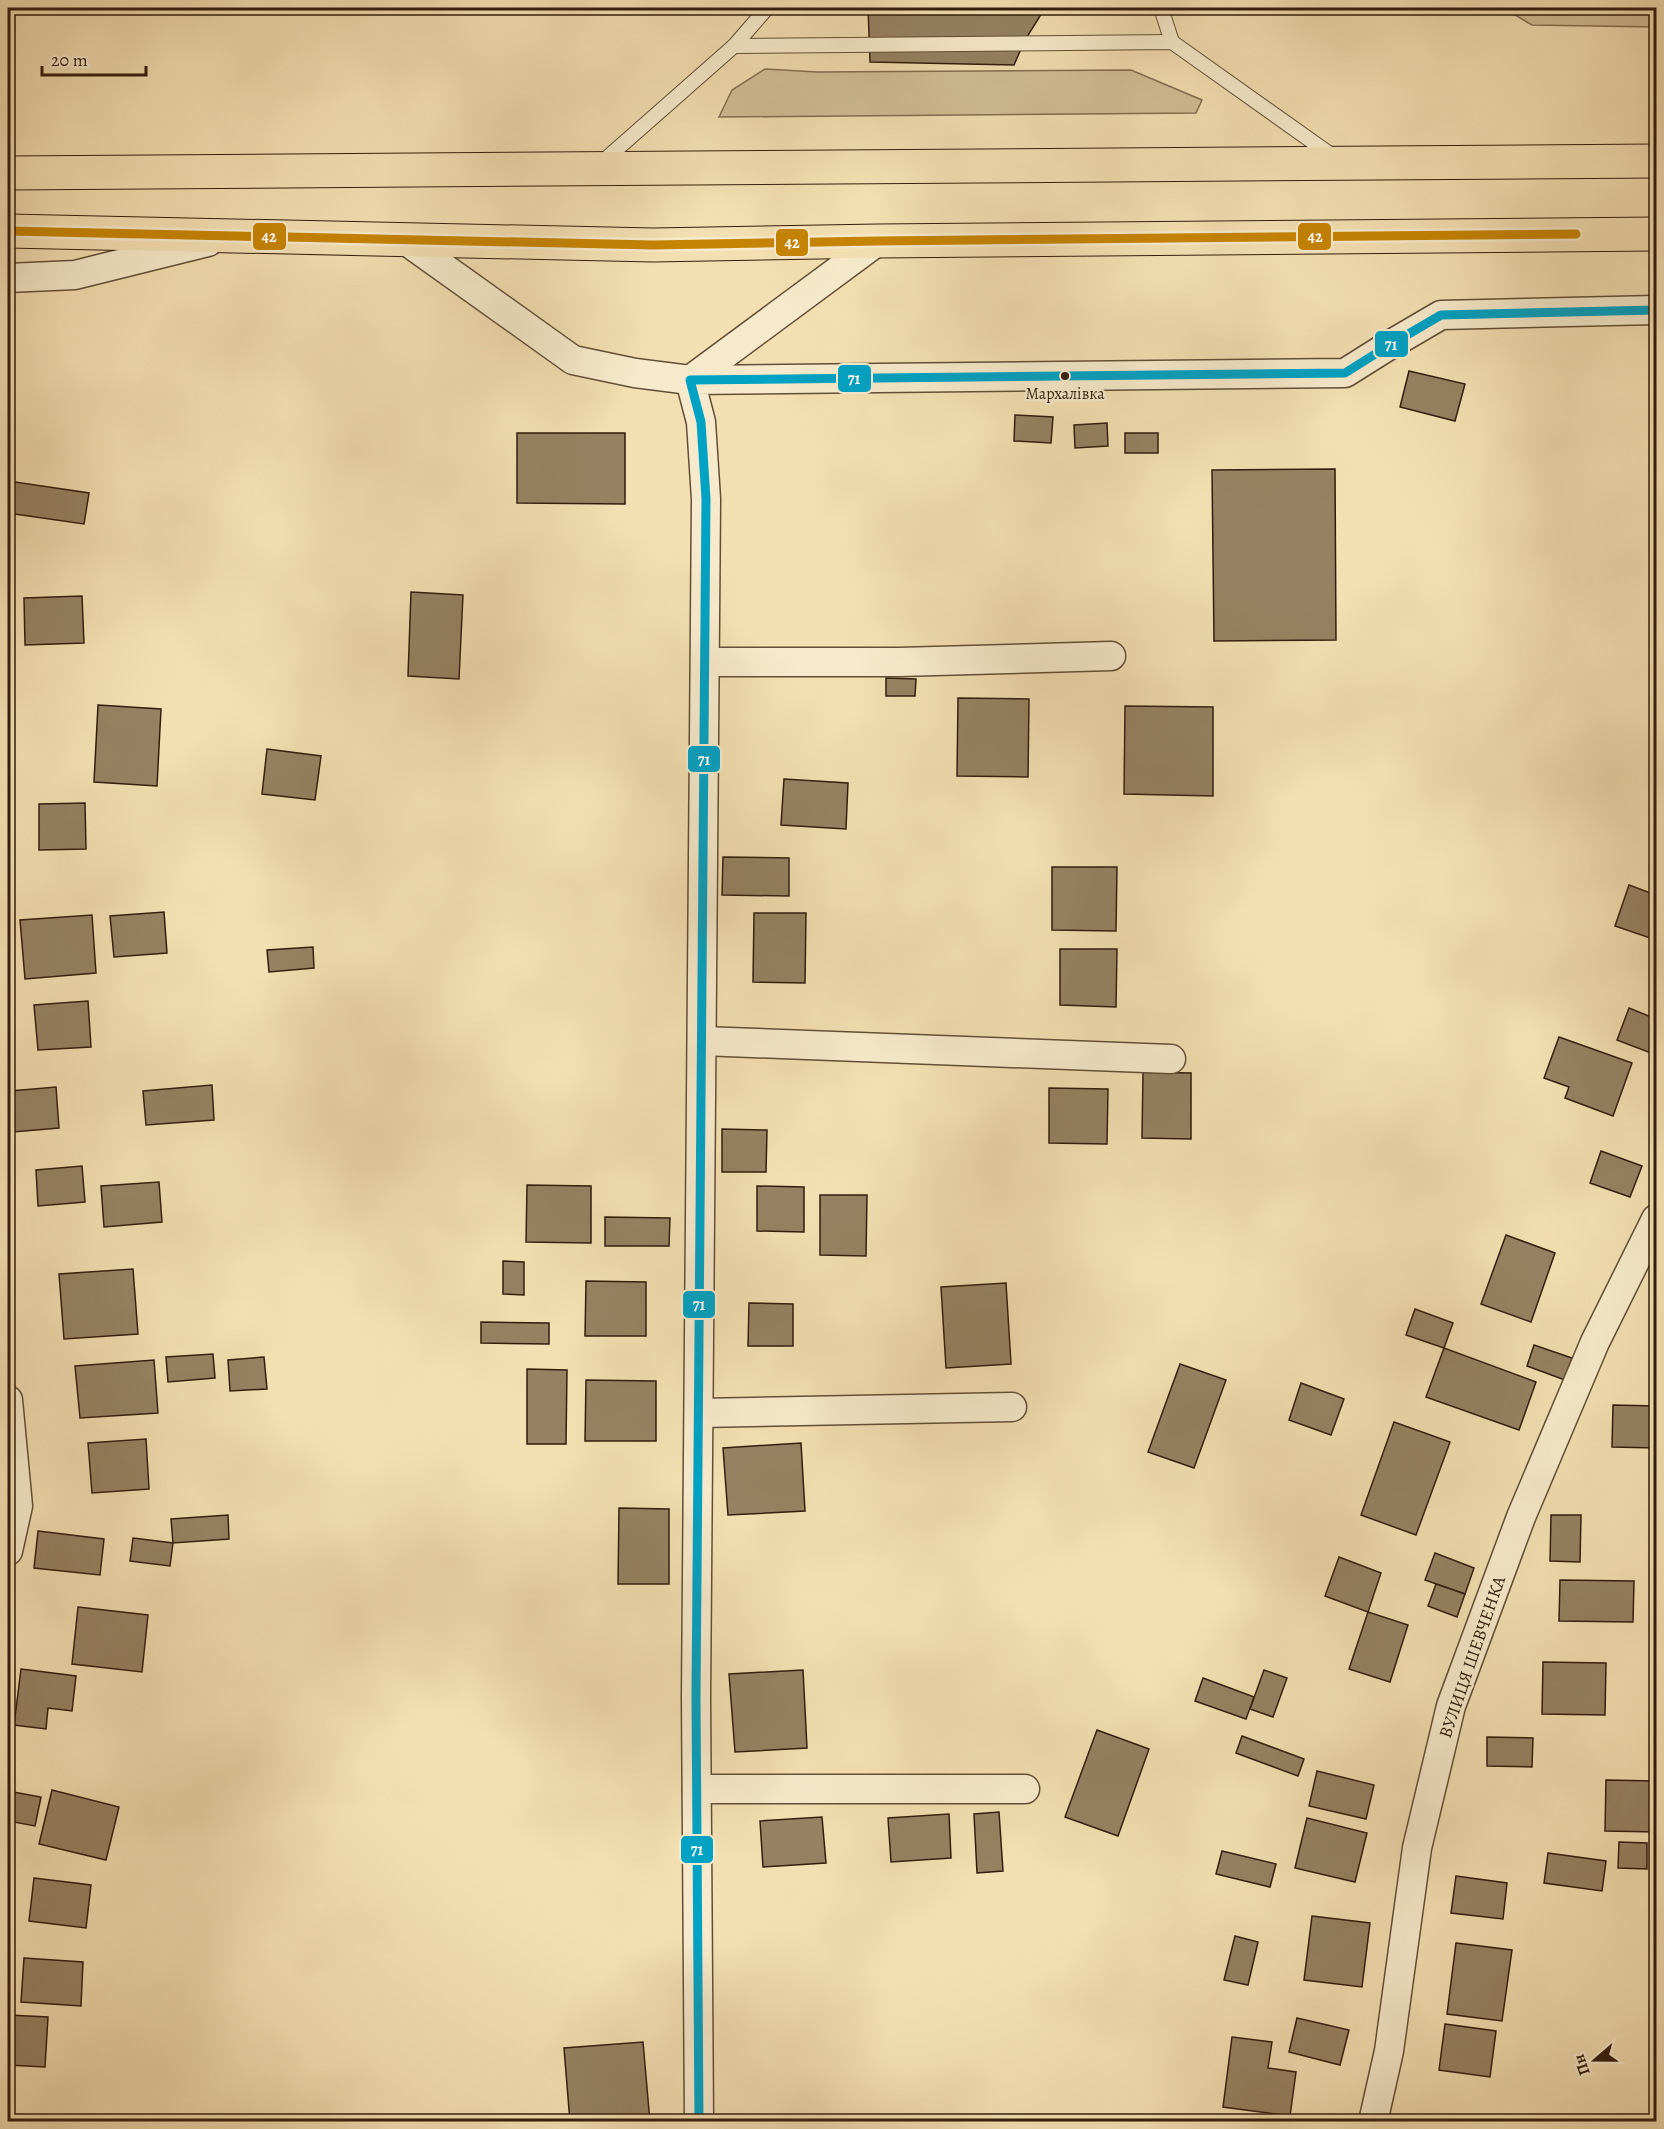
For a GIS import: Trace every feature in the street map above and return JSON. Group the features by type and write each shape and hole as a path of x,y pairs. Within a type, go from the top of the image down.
{"highway":[{"path":"8,173 1656,161"},
{"path":"8,231 653,245 1656,234"}],"street":[{"path":"8,278 75,275 233,236"},
{"path":"405,240 573,360 635,373 690,380 1346,373 1441,315 1656,310"},
{"path":"690,380 878,241"},
{"path":"690,380 701,422 706,499 696,1697 699,2121"},
{"path":"706,662 899,662 1111,656"},
{"path":"702,1041 1171,1059"},
{"name":"ВУЛИЦЯ ШЕВЧЕНКА","path":"1373,2121 1389,2051 1418,1848 1451,1706 1521,1516 1595,1342 1656,1219"},
{"path":"8,1400 18,1506 8,1551"},
{"path":"700,1413 1012,1407"},
{"path":"697,1789 1025,1789"}],"lane":[{"path":"596,168 734,46 767,8"},
{"path":"1161,8 1172,42"},
{"path":"734,46 1172,42 1343,164"}],"shaded area":[{"path":"1503,8 1656,8 1656,27 1532,25"},
{"path":"765,69 817,72 1131,70 1202,100 1196,113 719,117 732,90"}],"building":[{"path":"868,8 1045,8 1025,40 1014,65 870,62"},
{"path":"1409,371 1465,384 1455,421 1400,407"},
{"path":"1015,415 1053,417 1051,443 1014,441"},
{"path":"1107,423 1108,446 1075,448 1074,425"},
{"path":"517,433 625,433 625,504 517,503"},
{"path":"1125,433 1158,433 1158,453 1125,453"},
{"path":"1335,469 1336,640 1214,641 1212,470"},
{"path":"8,481 89,493 84,524 8,513"},
{"path":"411,592 463,595 459,679 408,676"},
{"path":"82,596 84,643 25,645 24,598"},
{"path":"886,678 916,679 915,696 886,696"},
{"path":"958,698 1029,699 1028,777 957,776"},
{"path":"98,705 161,709 157,786 94,782"},
{"path":"1125,706 1213,707 1213,796 1124,794"},
{"path":"267,749 321,756 315,800 262,794"},
{"path":"784,779 848,783 846,829 781,825"},
{"path":"85,803 86,849 39,850 39,804"},
{"path":"723,857 789,858 789,896 722,895"},
{"path":"1052,867 1117,867 1116,931 1052,930"},
{"path":"1629,885 1656,895 1656,940 1615,926"},
{"path":"164,912 167,953 114,957 110,916"},
{"path":"754,913 806,913 805,983 753,982"},
{"path":"92,915 96,973 25,979 20,920"},
{"path":"313,947 314,968 269,972 267,950"},
{"path":"1060,949 1117,949 1116,1007 1060,1005"},
{"path":"88,1001 91,1047 38,1050 34,1005"},
{"path":"1629,1008 1656,1019 1656,1055 1617,1040"},
{"path":"1559,1037 1632,1063 1613,1116 1565,1098 1569,1087 1544,1078"},
{"path":"1143,1072 1191,1073 1191,1139 1142,1138"},
{"path":"212,1085 214,1120 146,1125 143,1091"},
{"path":"56,1087 59,1128 13,1132 10,1091"},
{"path":"1049,1088 1108,1089 1107,1144 1049,1143"},
{"path":"722,1129 767,1130 766,1172 722,1172"},
{"path":"1601,1151 1642,1166 1630,1197 1590,1183"},
{"path":"82,1166 85,1202 38,1206 36,1170"},
{"path":"159,1182 162,1222 104,1227 101,1186"},
{"path":"527,1185 591,1186 591,1243 526,1242"},
{"path":"757,1186 804,1187 804,1232 757,1231"},
{"path":"820,1195 867,1195 866,1256 820,1255"},
{"path":"605,1217 670,1218 669,1246 605,1246"},
{"path":"1506,1235 1555,1253 1531,1322 1481,1304"},
{"path":"503,1261 524,1262 524,1295 503,1294"},
{"path":"133,1269 138,1334 64,1339 59,1274"},
{"path":"586,1281 646,1282 646,1336 585,1336"},
{"path":"1006,1283 1011,1364 946,1368 941,1287"},
{"path":"749,1303 793,1304 793,1346 748,1346"},
{"path":"1415,1309 1453,1323 1444,1348 1406,1335"},
{"path":"481,1322 549,1323 549,1344 481,1343"},
{"path":"1652,1332 1656,1332 1656,1368 1652,1368"},
{"path":"1534,1345 1572,1358 1565,1380 1527,1366"},
{"path":"1444,1348 1536,1382 1519,1430 1426,1397"},
{"path":"213,1354 215,1378 168,1382 166,1357"},
{"path":"264,1357 267,1389 230,1391 228,1360"},
{"path":"154,1360 158,1413 80,1418 75,1366"},
{"path":"1180,1364 1226,1380 1194,1468 1148,1452"},
{"path":"527,1369 567,1370 566,1444 527,1444"},
{"path":"586,1380 656,1381 656,1441 585,1441"},
{"path":"1301,1383 1344,1399 1331,1435 1289,1420"},
{"path":"1613,1405 1656,1406 1656,1448 1612,1447"},
{"path":"1394,1422 1450,1442 1416,1535 1361,1515"},
{"path":"146,1439 149,1489 92,1493 88,1443"},
{"path":"801,1443 805,1511 728,1515 723,1448"},
{"path":"619,1508 669,1509 669,1584 618,1584"},
{"path":"228,1515 229,1539 173,1543 171,1519"},
{"path":"1551,1515 1581,1515 1580,1562 1550,1561"},
{"path":"38,1531 104,1539 100,1575 34,1568"},
{"path":"133,1538 173,1543 170,1566 130,1561"},
{"path":"1435,1553 1474,1568 1465,1594 1425,1580"},
{"path":"1339,1557 1381,1573 1368,1612 1325,1596"},
{"path":"1560,1580 1634,1581 1633,1622 1559,1621"},
{"path":"1436,1584 1465,1594 1457,1617 1428,1606"},
{"path":"78,1607 148,1615 142,1672 72,1664"},
{"path":"1368,1612 1408,1625 1390,1682 1349,1669"},
{"path":"1543,1662 1606,1663 1605,1715 1542,1714"},
{"path":"21,1669 76,1676 72,1711 48,1708 46,1729 14,1725"},
{"path":"803,1670 807,1748 735,1752 729,1674"},
{"path":"1264,1670 1287,1678 1273,1717 1250,1709"},
{"path":"1203,1678 1254,1697 1246,1719 1195,1701"},
{"path":"1097,1730 1149,1749 1118,1836 1065,1817"},
{"path":"1242,1736 1304,1759 1298,1776 1236,1753"},
{"path":"1487,1737 1533,1738 1532,1767 1487,1766"},
{"path":"1317,1771 1374,1785 1366,1819 1309,1806"},
{"path":"1606,1780 1656,1781 1656,1832 1605,1831"},
{"path":"52,1790 119,1807 106,1860 39,1844"},
{"path":"8,1791 41,1797 35,1826 8,1821"},
{"path":"999,1812 1003,1871 977,1873 974,1814"},
{"path":"949,1814 951,1858 891,1862 888,1818"},
{"path":"822,1817 826,1863 763,1867 760,1821"},
{"path":"1307,1818 1367,1833 1355,1882 1295,1868"},
{"path":"1619,1842 1647,1843 1647,1869 1618,1868"},
{"path":"1222,1851 1276,1864 1270,1887 1216,1874"},
{"path":"1548,1853 1606,1861 1602,1891 1544,1883"},
{"path":"1456,1876 1507,1883 1503,1919 1451,1913"},
{"path":"34,1878 91,1885 86,1928 29,1921"},
{"path":"1312,1916 1370,1923 1362,1987 1304,1980"},
{"path":"1235,1936 1258,1942 1248,1985 1224,1980"},
{"path":"1456,1943 1512,1950 1502,2021 1447,2014"},
{"path":"24,1958 83,1962 81,2006 21,2002"},
{"path":"8,2015 48,2017 45,2067 8,2065"},
{"path":"1297,2018 1349,2030 1340,2065 1289,2052"},
{"path":"1445,2024 1496,2031 1490,2077 1439,2070"},
{"path":"1232,2037 1272,2042 1268,2068 1296,2072 1290,2116 1223,2107"},
{"path":"643,2042 650,2122 570,2122 564,2048"},
{"path":"868,2117 897,2122 867,2122"}],"transit line":[{"name":"42","path":"8,231 653,245 1576,234"},
{"name":"71","path":"699,2122 696,1697 706,499 701,422 690,380 1345,373 1441,315 1656,310"}],"place":[{"name":"Мархалівка","path":"1065,376"}]}
